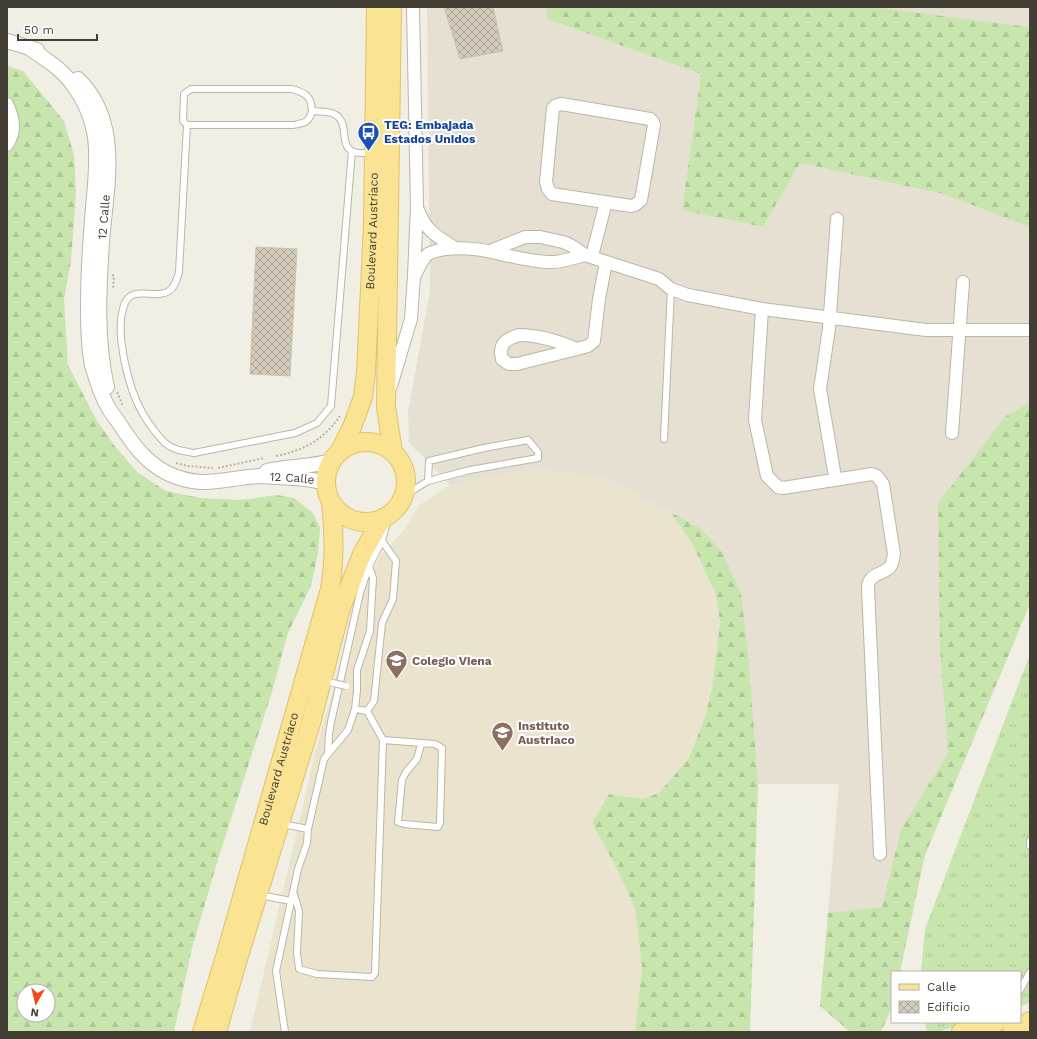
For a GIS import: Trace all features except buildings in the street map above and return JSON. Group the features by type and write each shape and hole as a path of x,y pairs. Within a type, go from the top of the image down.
{"main road":[{"name":"Boulevard Austríaco","path":"336,456 352,427 362,397 366,372 373,226 376,7"},
{"name":"Boulevard Austríaco","path":"392,7 386,407 393,452"},
{"path":"367,442 381,445 393,452 401,461 406,473 407,482 405,494 400,505 385,518 370,522 357,522 339,513 331,502 326,490 327,470 336,456 353,444 367,442"},
{"name":"Boulevard Austríaco","path":"202,1032 227,950 330,589 334,564 331,502"},
{"name":"Boulevard Austríaco","path":"218,1032 311,723 341,608 362,554 385,518"},
{"path":"1030,1021 1026,1027 1030,1032"},
{"path":"961,1032 992,1023"}],"street":[{"path":"386,407 411,319 417,207 414,7"},
{"name":"12 Calle","path":"7,41 39,50 68,70 83,84 94,98 106,128 109,159 100,274 100,350 109,394 118,421 127,435 144,456 158,468 173,475 195,482 206,483 259,476 299,478 326,483"},
{"path":"7,104 13,118 14,126 7,145"},
{"path":"561,104 650,119 653,122 654,125 641,200 635,205 631,206 606,202 552,194 548,189 546,182 555,106 561,104"},
{"path":"588,255 606,202"},
{"path":"417,207 422,220 430,232 455,248"},
{"path":"836,219 830,318 820,390 836,480"},
{"path":"490,251 525,238 540,237 563,242 588,255 658,279 672,289 688,295 762,309 926,330 1030,330"},
{"path":"414,276 428,254 455,248 490,251 527,259 553,262 588,255"},
{"path":"577,349 541,336 519,335 505,341 500,352 502,359 509,364 517,364 577,349 588,346 594,341 599,299 606,262"},
{"path":"952,433 963,282"},
{"path":"762,309 755,420 767,476 778,487 783,488 872,474 877,476 883,484 894,554 893,561 890,567 868,582 880,854"},
{"name":"12 Calle","path":"259,476 277,469 317,465 336,456"}],"lane":[{"path":"191,89 292,89 302,92 308,97 311,102 312,111 310,119 304,123 293,125 188,125 183,121 184,94 191,89"},
{"path":"312,111 330,112 339,117 344,126 346,144 352,151 364,153"},
{"path":"188,125 179,272 175,283 169,291 161,294 130,295 125,302 121,320 123,351 127,375 142,414 166,444 179,451 194,453 295,433 317,423 331,406 352,151"},
{"path":"664,440 672,289"},
{"path":"405,494 428,481 470,470 538,458 538,452 528,440 484,448 429,461 428,481"},
{"path":"328,754 331,722 360,593 369,566 382,541 385,518"},
{"path":"367,711 374,701 382,623 393,599 396,561 382,541"},
{"path":"285,1032 276,971 298,869 307,843 308,828 324,759 348,730 354,709 357,691 357,670 370,631 373,578 369,566"},
{"path":"311,723 321,708 327,687 333,683 346,686 357,691"},
{"path":"354,709 367,711"},
{"path":"293,892 299,911 297,953 299,969 317,974 372,976 375,973 383,740 367,711"},
{"path":"383,740 435,744 442,748 440,823 438,827 404,824 398,822 402,780 406,772 417,759 421,744"},
{"path":"280,824 308,828"},
{"path":"1030,841 1030,846"},
{"path":"258,895 291,901"},
{"path":"1021,988 1030,972"}],"path":[{"path":"113,275 113,290"},
{"path":"116,389 123,408"},
{"path":"174,462 188,466 215,468 292,453 315,442 335,424 342,414"}],"shaded area":[{"path":"427,7 546,7 547,19 701,74 682,209 763,227 800,163 943,194 1030,227 1030,402 1006,416 940,650 948,753 901,829 882,907 828,913 839,784 758,784 749,662 700,528 605,478 530,469 450,485 409,442 408,412 430,291"},
{"path":"872,7 1030,7 1030,27 915,13"},
{"name":"Instituto Austriaco","path":"530,469 605,478 670,512 692,543 716,595 720,621 712,689 705,717 689,758 659,793 643,799 609,794 592,823 614,863 635,908 642,968 635,1032 250,1032 316,749 343,651 357,607 380,556 405,529 418,506 450,485"}],"green space":[{"path":"546,7 872,7 1030,27 1030,227 943,194 800,163 763,227 682,210 701,74 547,19"},
{"path":"7,66 23,71 64,121 74,155 76,194 71,260 64,300 68,365 97,421 114,445 137,472 166,491 201,498 241,500 277,495 294,498 312,512 320,527 318,553 311,586 288,633 271,695 219,856 192,948 174,1032 7,1032"},
{"path":"1030,402 1030,604 925,855 900,971 891,971 891,1009 881,1032 850,1032 820,1006 828,913 882,907 901,829 948,753 940,650 938,503 1006,416"},
{"path":"670,512 700,528 722,552 741,594 749,662 758,784 750,1032 635,1032 642,968 635,908 614,863 592,823 609,794 643,799 659,793 689,758 705,717 712,689 720,621 716,595 692,543"},
{"path":"1030,654 1030,1003 1021,1006 1021,971 921,971 925,929"},
{"path":"925,1023 967,1023 938,1032 927,1032"}],"place":[{"name":"TEG: Embajada Estados Unidos","path":"369,152"},
{"name":"Colegio Viena","path":"397,680"},
{"name":"Instituto Austriaco","path":"503,752"}]}
